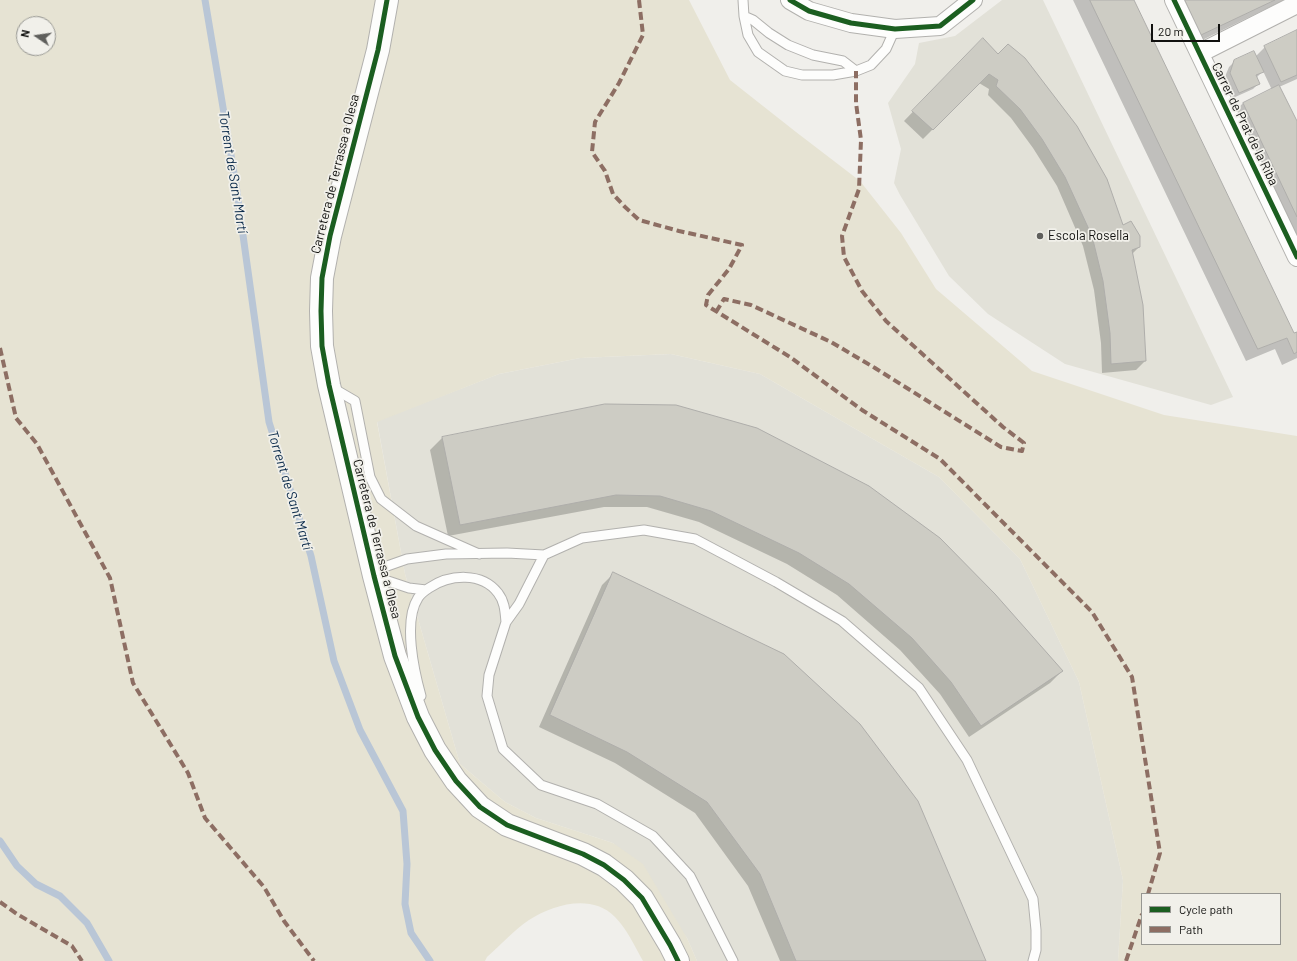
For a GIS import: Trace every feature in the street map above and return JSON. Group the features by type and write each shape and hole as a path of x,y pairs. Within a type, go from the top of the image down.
{"street":[{"name":"Carretera de Terrassa a Olesa","path":"387,0 378,50 330,236 322,278 321,311 322,346 329,385 395,656 418,717 435,750 456,781 480,807 507,825 583,854 604,865 624,880 642,898 678,961"},
{"path":"790,0 810,11 851,24 895,29 940,26 973,0"},
{"name":"Carrer de Prat de la Riba","path":"1174,0 1297,257"},
{"path":"1200,53 1297,4"}],"lane":[{"path":"743,0 744,16 748,35 758,52 785,71 802,75 833,75 856,71 871,65 886,49 895,29"},
{"path":"744,16 753,20 769,33 788,45 813,55 843,61 856,71"},
{"path":"329,385 356,401 370,477 381,499 416,526 479,554"},
{"path":"374,574 407,559 446,554 507,553 544,555 582,538 644,530 695,539 776,582 842,620 919,688 967,760 1033,898 1036,930 1036,950 1033,961"},
{"path":"544,555 519,604 506,622 489,675 487,696 503,749 540,785 597,804 653,836 690,876 733,961"},
{"path":"374,574 409,588 426,590"},
{"path":"435,750 418,688 410,644 412,613 418,598 436,583 453,578 467,577 485,581 498,593 505,608 506,622"}],"shaded area":[{"path":"0,0 689,0 730,80 860,181 901,233 936,289 1032,371 1164,415 1297,436 1297,961 1118,961 1123,880 1079,682 1020,559 939,477 760,374 671,354 580,358 499,374 377,422 405,574 460,764 505,802 536,818 613,843 643,864 687,938 697,961 643,961 627,932 615,917 595,905 584,903 560,906 529,920 518,928 487,957 485,961 0,961"},
{"name":"Escola Rosella","path":"1002,0 1043,0 1233,397 1211,405 1065,364 988,314 949,276 900,195 894,183 901,149 888,103 915,64 919,43 955,36"},
{"path":"671,354 760,374 939,477 1020,559 1079,682 1123,880 1118,961 697,961 687,938 613,843 536,818 505,802 460,764 405,574 377,421 499,374 580,358"}],"building":[{"path":"1090,0 1134,0 1294,333 1297,332 1297,352 1294,354 1287,338 1258,349"},
{"path":"1185,0 1275,0 1201,35"},
{"path":"1297,30 1297,75 1281,82 1264,46"},
{"path":"983,38 998,54 1008,44 1025,58 1077,126 1107,179 1123,225 1131,221 1140,236 1140,247 1132,250 1143,305 1146,361 1111,364 1110,333 1103,281 1092,236 1065,177 1042,139 1020,109 996,86 998,80 989,74 933,130 912,111"},
{"path":"1254,51 1264,72 1256,75 1260,84 1239,93 1230,73 1234,60"},
{"path":"1279,85 1297,121 1297,217 1243,103"},
{"path":"605,404 676,405 757,428 869,486 940,538 995,594 1063,671 981,726 951,682 912,638 849,584 799,553 711,511 660,496 616,495 460,525 442,437"},
{"path":"613,572 784,654 860,724 918,801 986,961 796,961 760,874 707,802 627,752 550,715"}],"waterway":[{"name":"Torrent de Sant Martí","path":"205,0 236,185 269,422 311,556 334,661 360,730 403,811 407,864 405,904 411,933 430,961"},
{"path":"0,841 17,866 36,884 60,896 87,923 109,961"}],"marked path":[{"path":"639,0 643,35 619,83 595,122 592,152 605,171 613,194 639,220 679,231 742,245 729,269 708,295 706,305 790,357 862,410 940,459 1092,612 1132,677 1160,853 1148,893"},
{"path":"716,312 724,299 751,305 831,342 1001,447 1022,451 1024,443 1003,427 886,321 862,291 844,257 842,236 859,189 861,140 856,103 856,71"},
{"path":"0,348 16,418 37,444 110,578 133,683 188,773 205,818 264,887 284,921 314,961"},
{"path":"0,902 17,914 72,946 82,961"},
{"path":"1126,961 1141,917"}],"cycle path":[{"path":"387,0 378,50 330,236 322,278 321,311 322,346 329,385 374,576 395,656 418,717 435,750 456,781 480,807 507,825 583,854 604,865 624,880 642,898 678,961"},
{"path":"790,0 809,11 851,23 895,29 940,26 973,0"},
{"path":"1174,0 1297,257"}],"place":[{"name":"Escola Rosella","path":"1040,236"}]}
